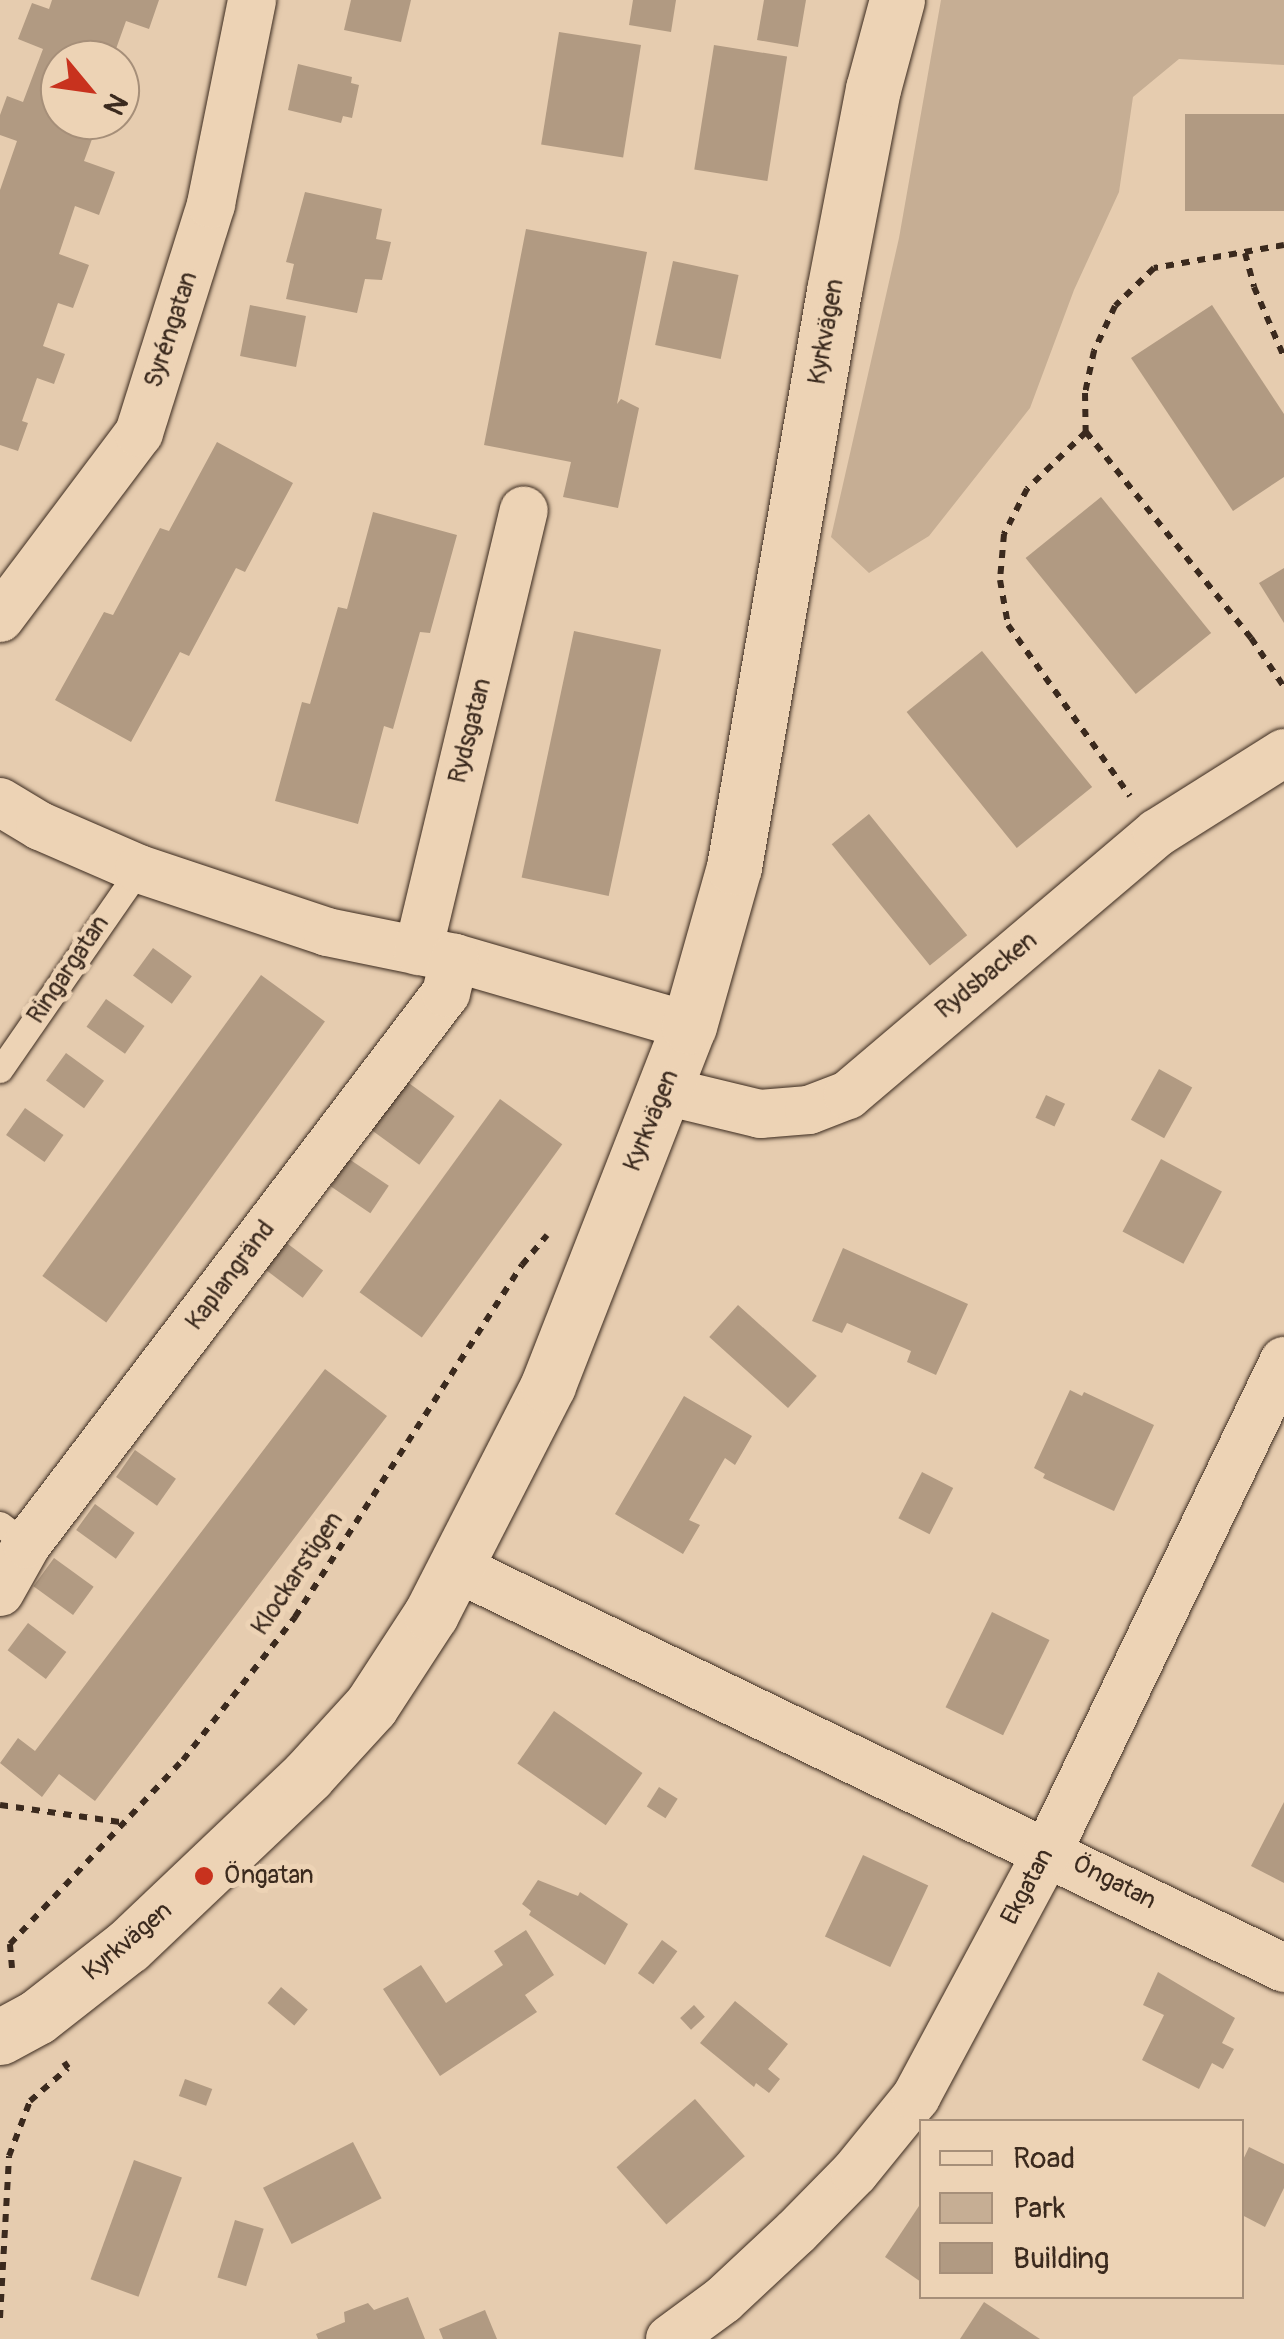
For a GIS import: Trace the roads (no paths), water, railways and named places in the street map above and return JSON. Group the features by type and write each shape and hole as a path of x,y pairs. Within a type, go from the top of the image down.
{"street":[{"name":"Syréngatan","path":"0,618 140,432 212,204 252,0"},
{"name":"Kyrkvägen","path":"0,2037 37,2016 128,1946 307,1776 371,1706 431,1614 548,1385 689,1026 734,867 834,291 873,90 897,0"},
{"name":"Rydsgatan","path":"437,954 524,511"},
{"name":"Rydsbacken","path":"665,1091 760,1114 809,1110 848,1096 1158,832 1284,753"},
{"path":"0,802 40,826 138,869 327,932 437,954 689,1026"},
{"name":"Kaplangränd","path":"0,1592 13,1534 446,993 437,954"},
{"name":"Ekgatan","path":"670,2339 723,2300 796,2232 855,2172 916,2097 1048,1850 1284,1361"},
{"name":"Öngatan","path":"455,1568 1048,1850 1284,1968"}],"lane":[{"name":"Ringargatan","path":"0,1070 138,869"}],"place":[{"name":"Öngatan","path":"204,1876"}]}
